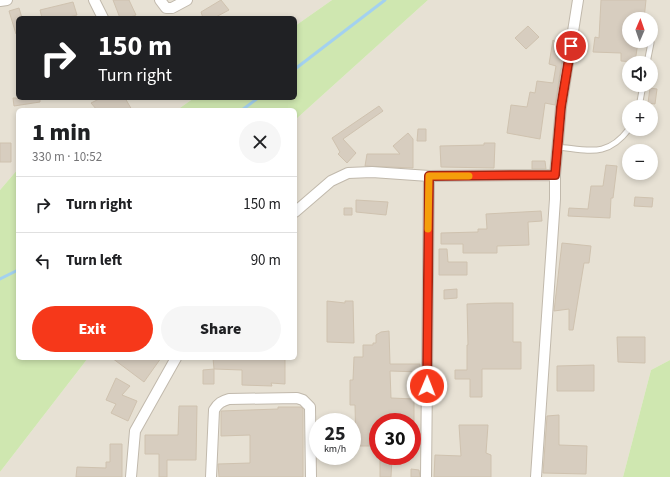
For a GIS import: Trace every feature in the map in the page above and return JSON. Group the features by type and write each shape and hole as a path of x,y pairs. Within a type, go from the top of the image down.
{"street":[{"path":"0,1 7,0"},
{"path":"94,0 102,16"},
{"path":"160,0 166,8 172,8 187,0"},
{"path":"536,477 555,199 556,147 578,0"},
{"path":"297,210 331,181 348,173 372,172 429,176 555,175"},
{"path":"426,477 429,176"},
{"path":"131,477 135,431 175,360"},
{"path":"211,477 214,410 222,400 297,398 303,400 310,407 311,477"}],"lane":[{"path":"556,147 602,150 610,147 624,136"}],"shaded area":[{"path":"0,0 332,0 297,25 297,16 16,16 16,100 191,100 180,108 16,108 16,171 0,190"},
{"path":"428,0 670,0 670,360 651,370 623,477 0,477 0,472 86,360 297,360 297,118"}],"green space":[{"path":"332,0 428,0 297,118 297,108 180,108 191,100 297,100 297,25"},
{"path":"16,171 16,360 86,360 0,472 0,190"},
{"path":"670,360 670,477 623,477 651,370"}],"building":[{"path":"113,0 129,0 136,15 119,16"},
{"path":"221,0 229,10 218,16 202,16 201,12"},
{"path":"601,0 646,0 645,12 622,12 622,48 637,48 636,56 622,56 621,61 621,53 593,52 595,37 599,38"},
{"path":"73,2 77,15 42,16 40,10"},
{"path":"19,8 21,16 16,16 16,34 9,11"},
{"path":"528,26 539,37 526,49 515,38"},
{"path":"553,40 559,45 560,40 565,41 555,105 545,103 540,139 507,133 511,105 527,107 530,92 535,93 537,81 553,83 556,66 549,64"},
{"path":"649,92 657,92 656,100 648,100"},
{"path":"13,98 16,98 16,100 40,100 40,102 14,106"},
{"path":"97,100 126,100 131,108 95,108 91,103"},
{"path":"379,106 383,111 343,139 356,153 347,163 338,154 340,152 332,138"},
{"path":"418,129 426,129 426,141 417,141"},
{"path":"408,133 413,139 413,168 365,166 367,154 400,154 393,146"},
{"path":"0,143 11,143 11,162 0,162"},
{"path":"484,143 495,143 494,168 441,167 440,146 484,145"},
{"path":"532,161 545,161 546,169 532,169"},
{"path":"606,165 617,166 613,198 611,198 610,218 568,216 569,208 588,209 591,186 603,186"},
{"path":"635,197 653,198 652,207 634,206"},
{"path":"356,200 388,202 386,215 356,212"},
{"path":"344,208 352,208 352,215 344,215"},
{"path":"541,211 542,221 528,222 529,245 497,246 497,253 463,253 463,244 441,244 441,233 478,232 478,229 487,229 486,214"},
{"path":"562,243 591,246 589,263 584,263 573,330 569,330 569,309 554,311"},
{"path":"439,249 447,249 448,262 467,262 467,275 439,275"},
{"path":"457,289 457,298 444,299 444,290"},
{"path":"327,301 345,303 345,301 353,301 354,343 327,342"},
{"path":"513,303 513,342 521,342 521,369 482,369 482,397 470,397 470,379 455,379 455,370 467,370 467,304"},
{"path":"389,331 390,364 420,364 420,372 390,371 391,398 414,399 414,413 369,413 369,446 361,446 361,413 355,413 355,405 350,405 350,380 353,380 354,357 363,357 363,345 373,345 373,343 376,343 376,335 381,332"},
{"path":"617,337 645,337 645,363 618,362"},
{"path":"115,360 160,360 144,382"},
{"path":"213,360 285,360 285,384 271,383 272,386 242,385 242,370 214,369"},
{"path":"594,365 594,391 557,391 557,366"},
{"path":"214,369 214,384 203,384 203,370"},
{"path":"116,378 130,386 122,395 137,401 128,421 111,413 116,404 106,400"},
{"path":"179,406 197,406 196,460 167,460 167,477 159,477 159,454 145,454 145,435 178,435"},
{"path":"278,407 301,407 303,409 303,477 219,477 218,464 250,463 250,435 221,436 221,411 278,409"},
{"path":"559,415 559,445 587,446 586,474 543,473 547,416"},
{"path":"459,425 488,425 486,453 491,455 491,477 434,477 435,455 461,456"},
{"path":"110,444 122,444 122,477 76,477 77,467 106,468 106,462 110,462"},
{"path":"380,465 392,465 391,477 380,477"},
{"path":"411,469 419,470 420,477 411,477"}],"waterway":[{"path":"297,67 385,0"},
{"path":"245,108 255,100"},
{"path":"0,279 16,271"}],"slow traffic":[{"path":"428,229 429,176 469,176"}],"route":[{"path":"427,386 429,176 555,175 556,147 571,46"}]}
